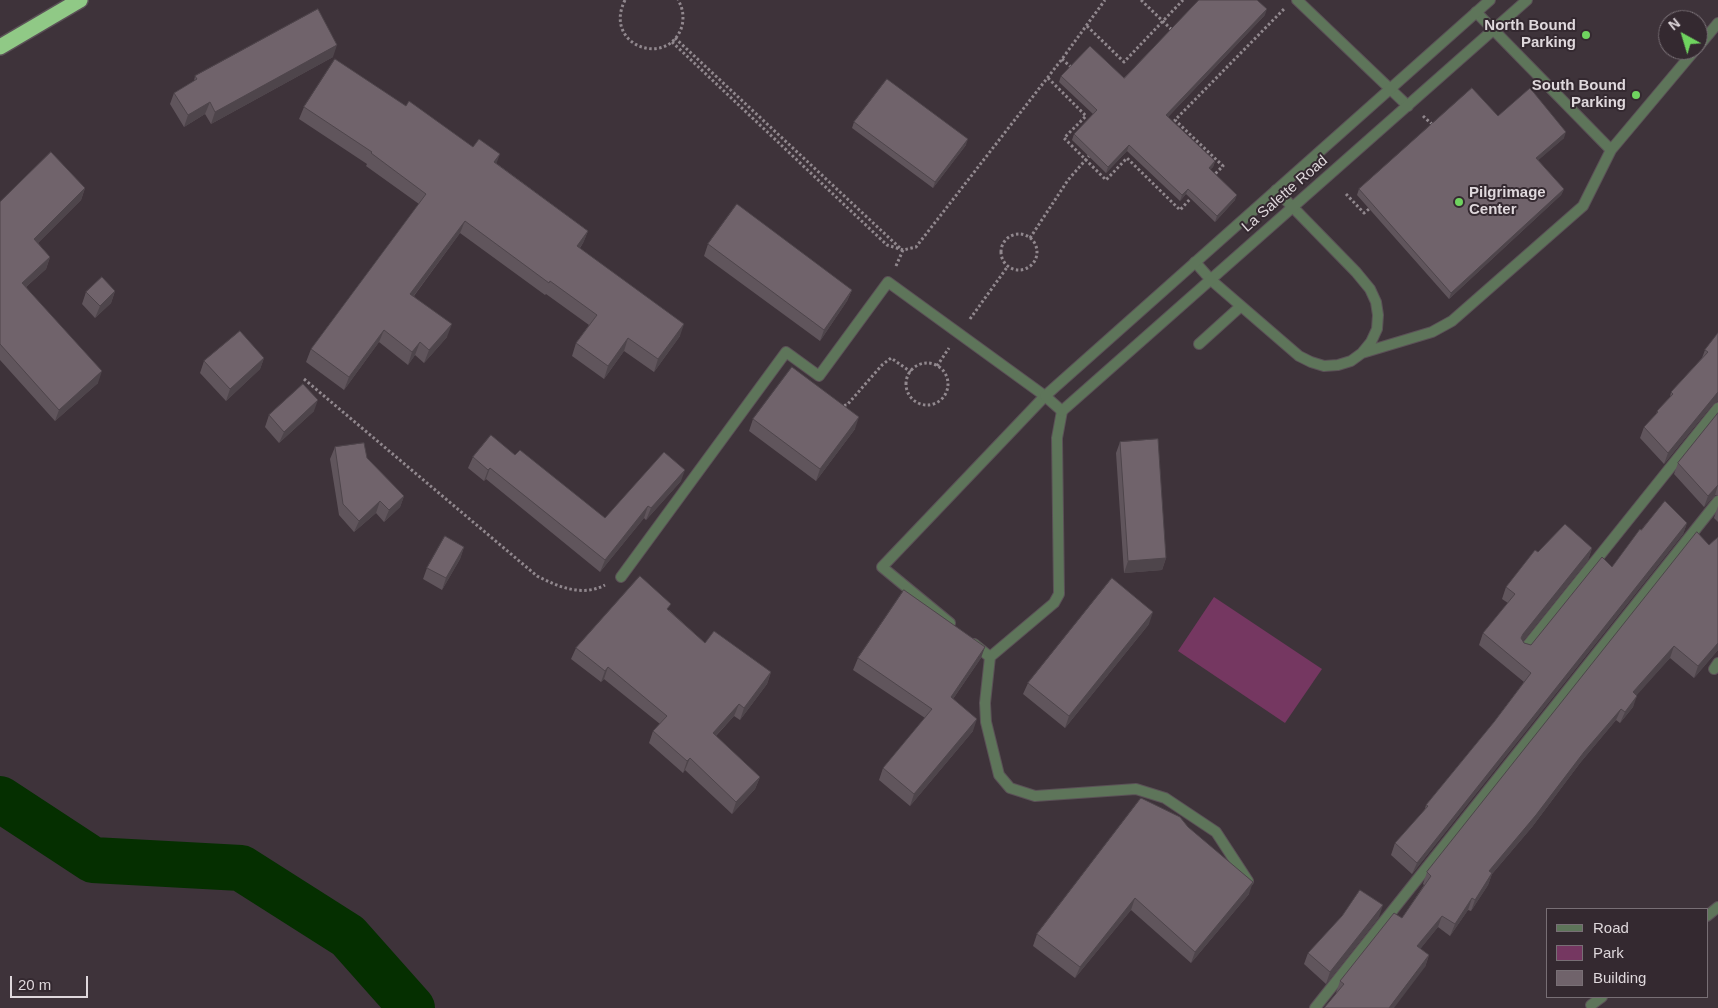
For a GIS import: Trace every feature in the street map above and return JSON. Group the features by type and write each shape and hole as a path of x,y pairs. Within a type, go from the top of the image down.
{"highway":[{"path":"0,47 80,0"}],"street":[{"path":"1297,0 1408,106"},
{"name":"La Salette Road","path":"990,657 882,567 1045,396 1490,0"},
{"name":"La Salette Road","path":"1062,410 1527,0"},
{"path":"1476,12 1611,150"},
{"path":"1708,35 1718,23"},
{"path":"1195,262 1211,280 1299,356 1324,366 1338,365 1362,353 1432,332 1452,321 1584,206 1611,150 1687,60"},
{"path":"1276,190 1294,206 1370,289 1376,302 1378,315 1377,329 1371,342 1362,353"},
{"path":"621,577 786,352 819,376 888,282 1062,410 1057,438 1059,594 1054,603 990,657 985,703 986,722 999,775 1010,788 1035,796 1136,789 1165,798 1216,832 1248,881"},
{"path":"1199,344 1241,306"},
{"path":"1524,650 1718,408"},
{"path":"1315,1008 1718,501"},
{"path":"1591,1005 1601,998"}],"path":[{"path":"624,0 620,8 619,18 621,28 626,37 633,44 653,49 663,47 672,42 680,31 683,13 678,0"},
{"path":"672,42 887,245 903,250 916,247 1048,78 1105,0"},
{"path":"1142,0 1173,30"},
{"path":"1087,26 1124,62 1183,0"},
{"path":"1206,183 1223,166 1176,120 1286,7"},
{"path":"675,38 903,250"},
{"path":"1062,59 1072,68"},
{"path":"1213,69 1220,75"},
{"path":"1048,78 1086,116 1064,138 1106,180 1127,158 1180,210 1194,195"},
{"path":"1429,120 1434,126"},
{"path":"1030,238 1068,180 1089,156"},
{"path":"1346,194 1364,213 1369,209"},
{"path":"1014,234 1025,235 1030,238 1037,252 1033,263 1029,267 1018,270 1008,266 1001,252 1004,241 1014,234"},
{"path":"970,319 1008,266"},
{"path":"937,366 952,344"},
{"path":"832,406 846,405 882,365 891,358 911,372"},
{"path":"927,364 937,366 948,378 948,387 945,395 938,402 929,405 920,404 912,398 907,390 907,381 911,372 918,366 927,364"},
{"path":"304,379 537,576 556,586 576,590 595,590 621,577"}],"green space":[{"path":"1214,597 1322,669 1285,723 1178,651"}],"building":[{"path":"1199,0 1257,0 1267,9 1166,115 1215,161 1209,168 1237,195 1217,216 1188,189 1182,195 1129,145 1108,167 1074,134 1097,110 1061,76 1090,46 1124,78"},
{"path":"318,9 337,45 215,112 210,102 188,115 174,93 197,79 195,76"},
{"path":"335,59 406,106 409,101 473,147 479,139 500,154 494,162 588,231 577,246 684,324 658,359 628,338 608,366 576,343 597,315 550,281 549,283 465,221 410,294 452,324 429,350 420,342 412,352 384,330 349,377 311,349 426,194 372,152 304,107"},
{"path":"887,79 968,139 935,182 854,122"},
{"name":"Pilgrimage Center","path":"1472,88 1498,116 1530,88 1566,132 1536,158 1564,189 1451,293 1359,189"},
{"path":"51,152 85,188 34,239 50,257 22,283 102,371 59,410 0,344 0,202"},
{"path":"737,204 852,290 824,330 708,244"},
{"path":"102,277 115,291 100,306 86,292"},
{"path":"240,331 264,358 230,389 204,361"},
{"path":"1718,333 1718,392 1668,453 1644,427 1673,394 1671,392 1708,352 1705,350"},
{"path":"792,367 859,417 820,469 753,419"},
{"path":"303,384 318,400 284,432 269,415"},
{"path":"1718,413 1718,485 1708,496 1678,463"},
{"path":"491,435 515,455 520,450 605,518 664,452 685,470 651,508 648,506 605,560 490,468 488,470 473,457"},
{"path":"1158,439 1166,558 1128,561 1120,442"},
{"path":"364,443 367,458 404,496 389,510 380,501 359,521 343,504 335,447"},
{"path":"1665,501 1687,523 1417,863 1395,843 1428,806 1426,805 1494,722 1531,673 1483,633 1515,594 1506,587 1535,550 1538,552 1565,524 1592,548 1523,634 1521,638 1524,643 1531,645 1602,557 1612,567 1640,529"},
{"path":"1697,532 1709,545 1718,537 1718,643 1698,666 1674,646 1633,692 1637,696 1625,712 1621,709 1584,752 1536,815 1489,871 1492,873 1475,900 1472,898 1455,924 1442,916 1417,946 1429,955 1389,1008 1324,1008 1344,984 1340,981 1394,913 1402,918 1431,876 1427,872"},
{"path":"445,536 464,547 446,578 427,568"},
{"path":"640,576 671,604 667,609 705,643 714,631 771,672 744,708 739,704 713,733 760,777 736,802 690,758 687,761 653,731 667,716 608,667 605,671 576,648"},
{"path":"1112,578 1153,612 1069,716 1028,683"},
{"path":"904,590 985,647 951,697 977,719 914,794 883,768 932,709 858,658"},
{"path":"1141,798 1180,817 1188,827 1253,882 1195,952 1135,898 1080,967 1037,934"},
{"path":"1360,890 1383,905 1330,972 1308,953 1342,916"}],"waterway":[{"path":"0,799 93,860 241,868 348,936 412,1008"}],"place":[{"name":"North Bound Parking","path":"1586,35"},
{"name":"South Bound Parking","path":"1636,95"},
{"name":"Pilgrimage Center","path":"1459,202"}]}
